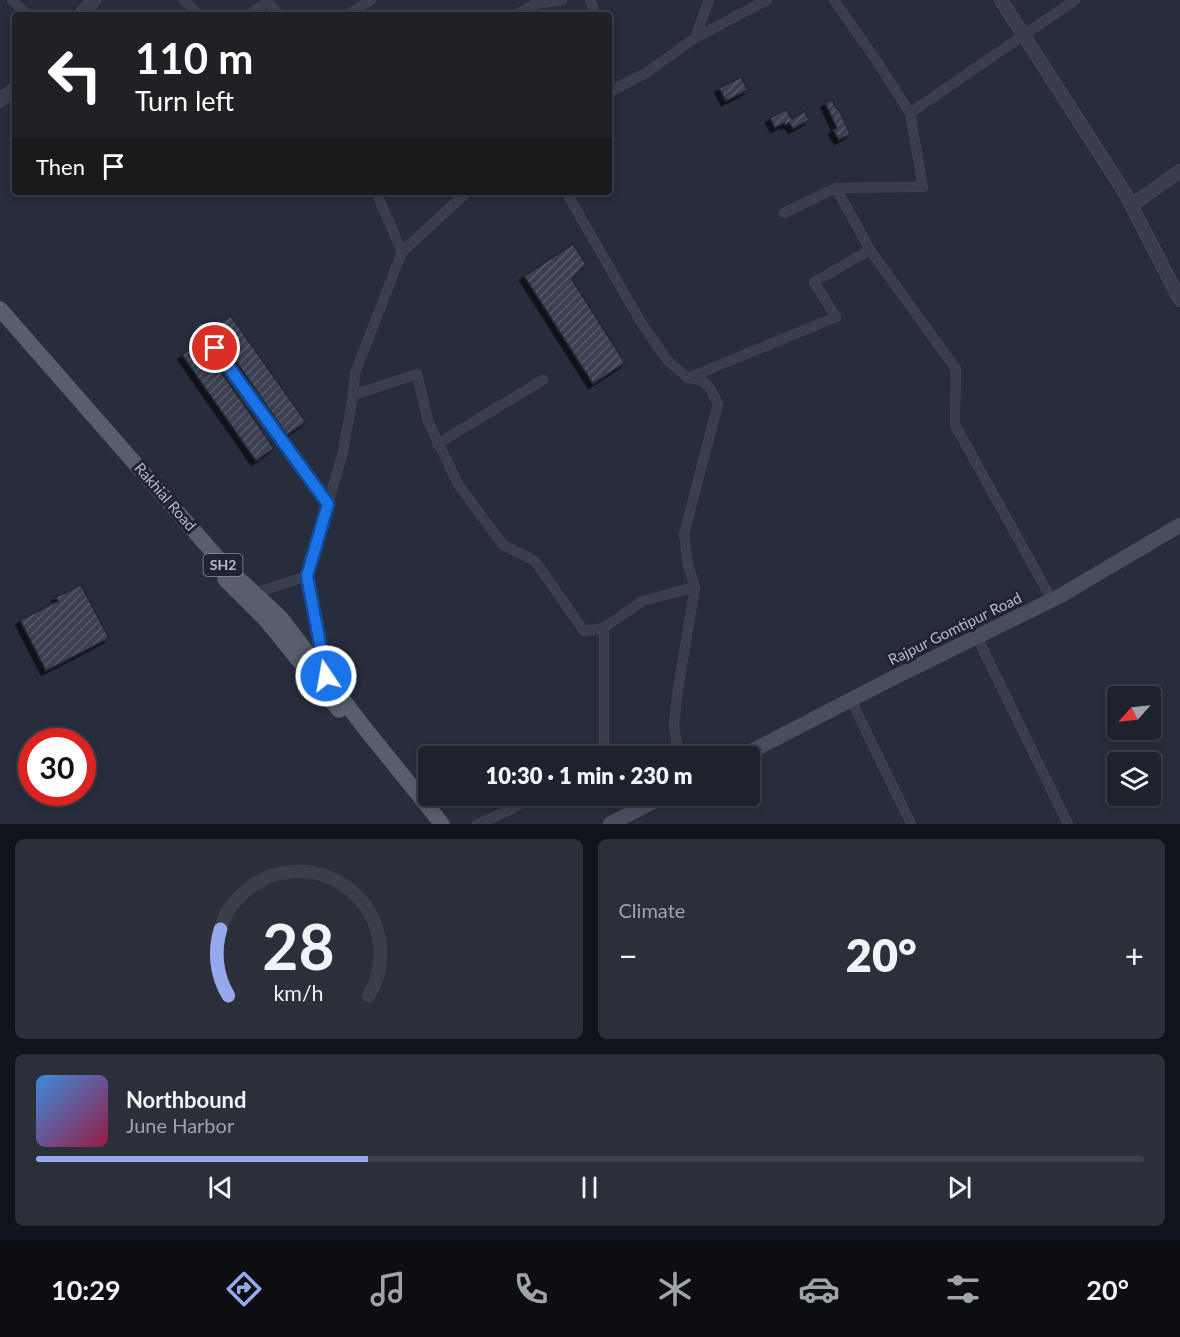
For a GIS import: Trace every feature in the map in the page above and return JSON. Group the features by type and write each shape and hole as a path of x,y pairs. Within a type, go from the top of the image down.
{"main road":[{"name":"Rakhial Road","path":"0,309 223,564 281,618 363,726 442,824"},
{"name":"Rakhial Road","path":"0,321 217,570 266,620 432,824"},
{"name":"Rajpur Gomtipur Road","path":"760,747 1052,600 1180,525"},
{"path":"610,824 644,806"}],"street":[{"path":"12,0 25,12"},
{"path":"83,12 94,0"},
{"path":"184,0 195,12"},
{"path":"352,12 371,0"},
{"path":"521,12 535,4 562,0"},
{"path":"695,38 710,0"},
{"path":"612,90 646,73 695,38 767,0"},
{"path":"784,213 836,188 923,187 910,113 834,0"},
{"path":"1001,0 1132,205 1180,300"},
{"path":"910,113 1075,0"},
{"path":"253,12 266,1 276,12"},
{"path":"1132,205 1180,171"},
{"path":"836,188 870,250 956,369 955,425 1052,600"},
{"path":"377,195 402,252"},
{"path":"326,676 307,576 343,452 355,373 402,252 464,195"},
{"path":"568,195 642,324 668,361 688,378 702,380 710,388 718,404 684,534 688,565 695,587 677,696 674,724 678,746"},
{"path":"688,378 836,317 814,282 870,250"},
{"path":"201,329 328,504"},
{"path":"353,395 417,374 428,421 458,484 503,545 535,561 584,631 604,628 642,601 695,587"},
{"path":"438,444 543,380"},
{"path":"255,593 307,576"},
{"path":"604,628 604,746"},
{"path":"977,637 1068,824"},
{"path":"850,700 911,824"},
{"path":"477,824 516,806"},
{"path":"629,824 638,809"}],"building":[{"path":"741,77 748,90 726,101 719,88"},
{"path":"832,100 837,110 839,109 850,134 839,140 833,130 837,128 825,103"},
{"path":"786,109 792,119 804,111 809,120 793,129 789,123 775,128 770,118"},
{"path":"573,244 586,264 572,279 625,363 593,384 524,276"},
{"path":"231,316 306,422 287,435 213,328"},
{"path":"200,342 274,448 256,461 182,355"},
{"path":"81,585 109,638 46,671 20,620 58,601 56,597"}],"route":[{"path":"215,348 328,504 307,576 326,676"}]}
